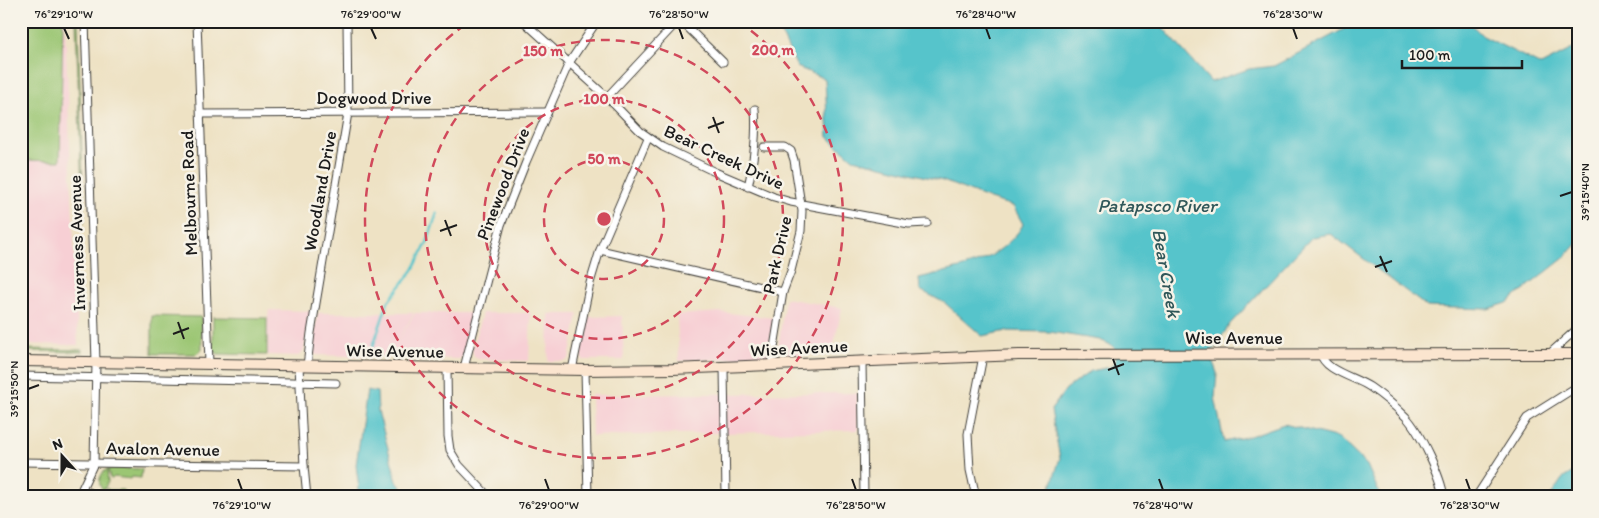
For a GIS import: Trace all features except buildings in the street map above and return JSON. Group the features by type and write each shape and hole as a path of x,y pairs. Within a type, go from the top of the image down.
{"main road":[{"name":"Wise Avenue","path":"21,361 585,370 724,368 983,356 1079,354 1578,354"}],"street":[{"name":"Inverness Avenue","path":"85,21 96,362 94,463"},
{"name":"Melbourne Road","path":"197,21 209,364"},
{"name":"Woodland Drive","path":"307,497 300,382 311,333 348,113 347,21"},
{"name":"Bear Creek Drive","path":"523,21 607,97 648,138 663,147 748,187 774,197 802,205 910,224 927,223"},
{"name":"Pinewood Drive","path":"464,368 501,225 569,63 597,21"},
{"path":"607,97 679,21 723,62"},
{"path":"748,187 756,138 755,109"},
{"name":"Dogwood Drive","path":"201,114 547,112"},
{"path":"572,370 590,284 600,250 648,138"},
{"name":"Park Drive","path":"764,147 785,147 791,151 802,205 799,242 783,292 771,366"},
{"path":"600,250 783,292"},
{"path":"1549,354 1578,328"},
{"path":"1321,354 1321,359 1327,365 1369,386 1410,422 1434,466 1444,497"},
{"path":"976,497 970,470 968,434 983,356"},
{"path":"862,361 864,497"},
{"path":"447,368 450,450 459,465 489,497"},
{"path":"724,368 726,497"},
{"path":"585,370 588,497"},
{"name":"Wise Avenue","path":"21,376 336,383"},
{"path":"1476,497 1527,418 1578,386"},
{"name":"Avalon Avenue","path":"21,462 304,466"},
{"path":"78,497 94,463"},
{"path":"82,489 100,497"}],"shaded area":[{"path":"21,21 65,21 78,345 21,344"},
{"path":"785,298 842,308 832,353 785,356 780,353 779,342"},
{"path":"269,310 311,311 304,350 301,354 298,356 268,355"},
{"path":"719,312 774,318 769,353 765,357 679,361 677,315"},
{"path":"318,313 414,313 393,349 415,313 474,313 463,356 459,359 316,355 313,353 312,348"},
{"path":"482,313 531,313 529,361 478,359 474,356 472,350"},
{"path":"549,314 578,314 569,359 564,361 548,361"},
{"path":"622,316 624,360 583,360 581,350 588,317"},
{"path":"857,393 858,430 592,436 591,395"}],"green space":[{"path":"21,21 63,21 60,161 21,160"},
{"path":"76,21 78,21 84,223 83,223"},
{"path":"152,316 201,317 202,350 196,354 152,354"},
{"path":"213,317 267,318 267,355 218,354 215,352 213,347"},
{"path":"21,349 82,350 82,352 21,351"},
{"path":"107,469 108,482 103,491 100,479"},
{"path":"108,469 142,469 141,478 114,477 112,479"},
{"path":"107,488 109,490 124,490 125,497 115,497 104,493"}],"water":[{"name":"Patapsco River","path":"775,21 1157,21 1211,82 1249,69 1274,66 1346,28 1347,21 1468,21 1483,36 1541,65 1578,46 1578,242 1564,258 1507,303 1488,309 1427,307 1331,234 1312,237 1230,324 1210,354 1217,373 1215,397 1224,442 1250,436 1284,424 1339,438 1367,465 1381,497 1048,497 1060,458 1051,410 1066,389 1091,371 1111,367 1115,362 1115,349 1100,340 1050,332 1006,331 982,336 945,303 920,290 919,278 964,267 985,259 1010,241 1023,224 1013,206 943,181 853,159 828,137 825,79 797,67"},
{"path":"367,390 377,392 378,411 397,482 409,497 360,497 356,465"},
{"path":"1578,469 1578,497 1550,497 1562,479"}],"waterway":[{"path":"371,352 388,302 413,270 427,243 437,213"}],"water label":[{"name":"Bear Creek","path":"1167,273"}]}
